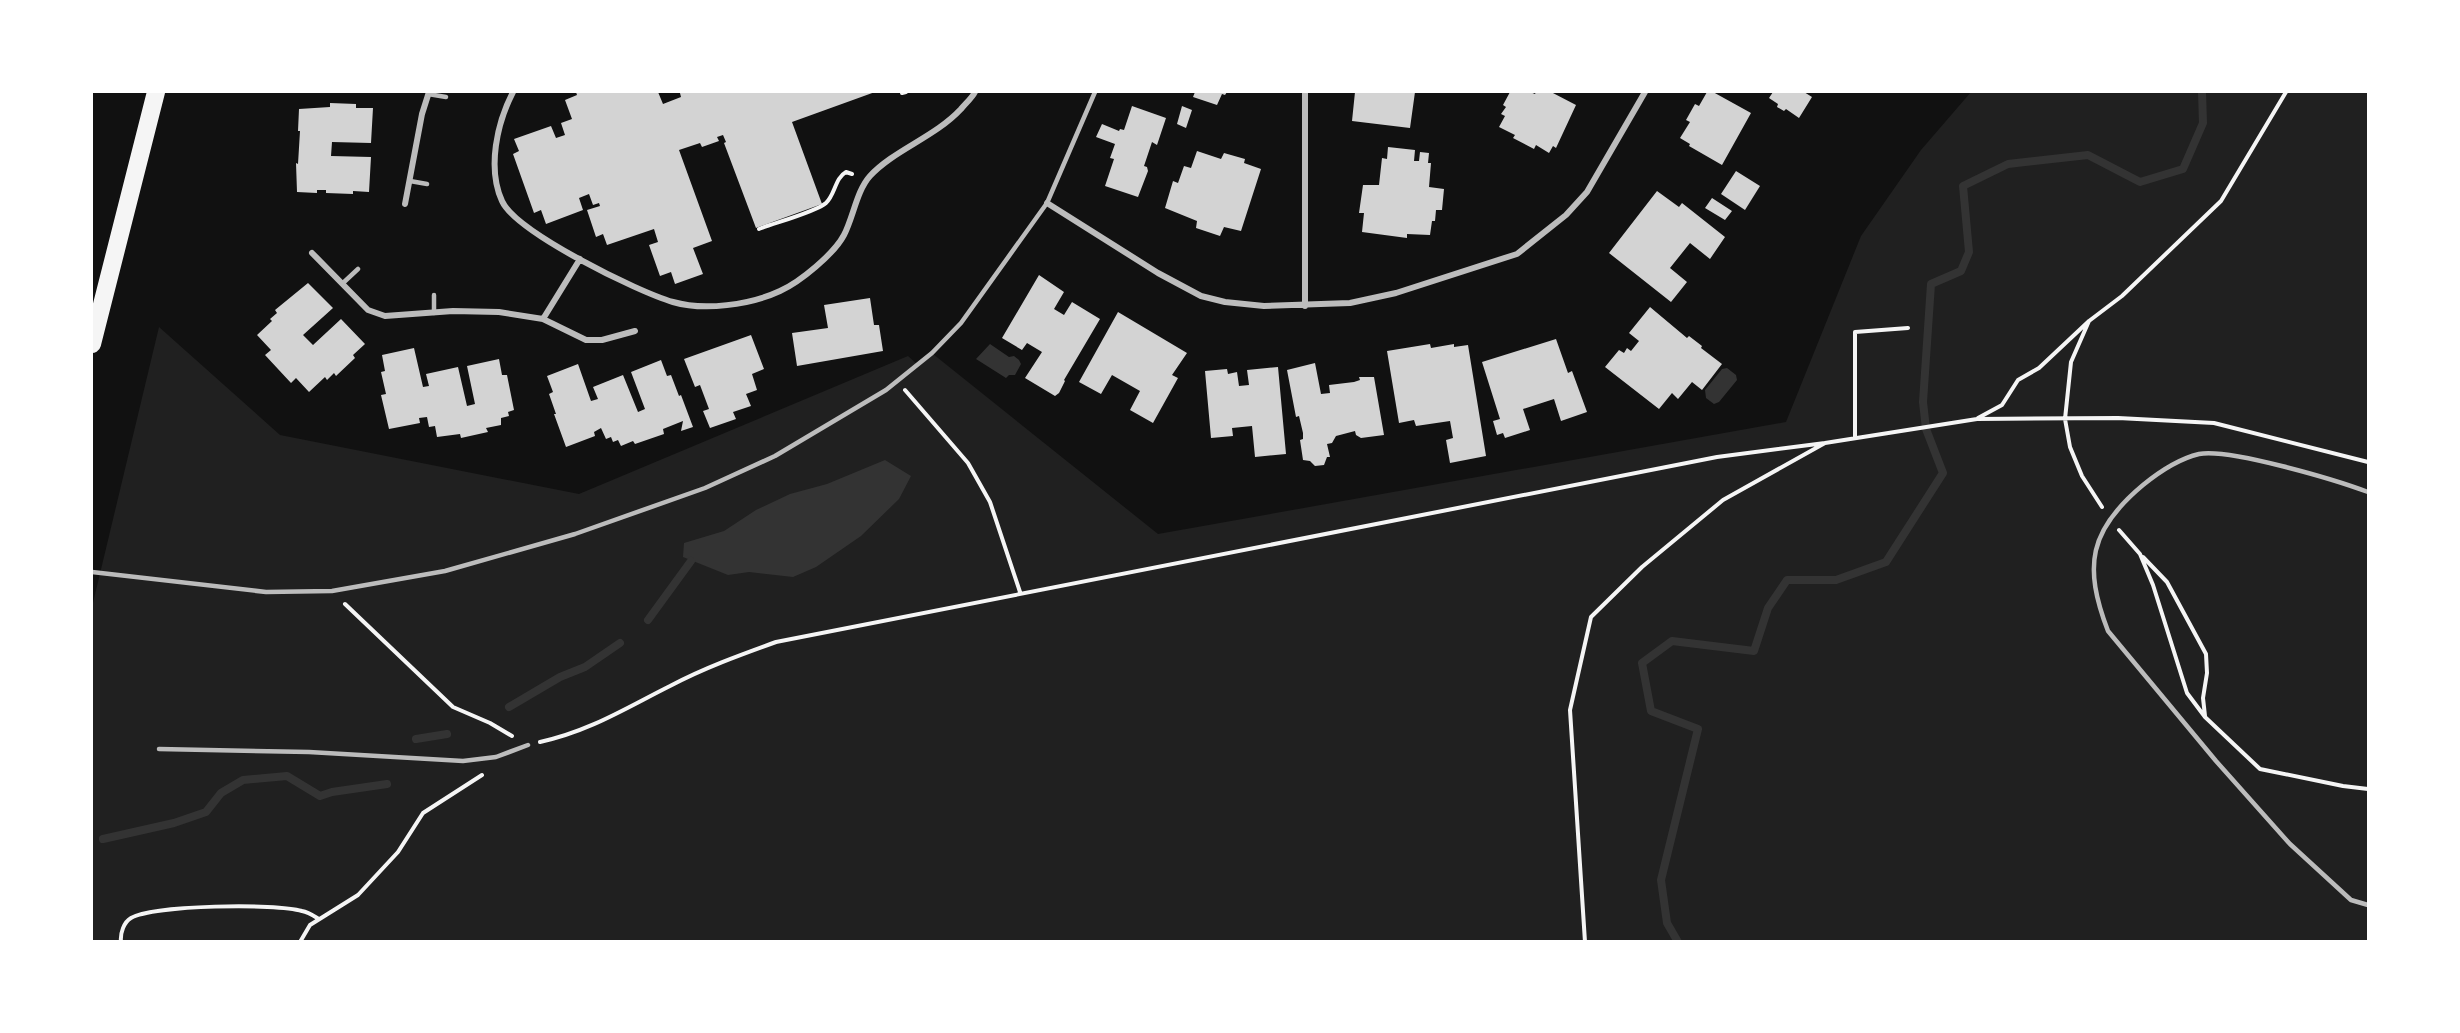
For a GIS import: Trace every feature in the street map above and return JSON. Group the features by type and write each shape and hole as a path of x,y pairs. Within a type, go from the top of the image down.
{"highway":[{"path":"92,344 156,92"}],"street":[{"path":"513,92 506,106 497,139 494,178 503,203 519,222 580,259 673,302 702,305 755,299 778,292 798,282 844,236 869,177 951,120 975,92"},
{"path":"1305,92 1305,306"},
{"path":"1047,203 1158,273 1201,296 1256,306 1350,303 1396,292 1517,254 1566,215 1587,192 1645,92"},
{"path":"405,204 422,114 429,93"},
{"path":"312,253 368,310 385,316 500,312 543,319 586,340 602,340 635,331"},
{"path":"543,319 580,259"}],"lane":[{"path":"92,572 266,592 332,591 445,571 575,534 684,496 750,468 805,440 897,381 932,353 961,323 1047,203 1095,92"},
{"path":"429,93 446,97"},
{"path":"410,181 427,183"},
{"path":"343,283 358,269"},
{"path":"434,295 434,313"},
{"path":"2368,492 2343,483 2235,456 2199,454 2163,469 2120,504 2098,541 2092,579 2098,606 2108,631 2216,761 2290,844 2351,900 2368,905"},
{"path":"159,749 309,752 463,761 496,757 528,745"}],"path":[{"path":"1977,419 2002,405 2018,380 2039,368 2089,321 2121,296 2221,201 2286,92"},
{"path":"759,229 823,205 842,174 846,172 853,174"},
{"path":"2089,321 2071,362 2065,419 2070,447 2082,476 2109,519 2167,582 2206,654 2208,673 2203,698 2205,717"},
{"path":"1855,438 1855,332 1908,328"},
{"path":"897,381 968,463 990,502 1020,592"},
{"path":"332,591 453,707 490,723 528,745 596,725 672,684 776,642 1717,456 1825,443 1977,419 2118,418 2214,423 2368,462"},
{"path":"1585,942 1570,710 1591,618 1642,567 1724,500 1825,443"},
{"path":"2140,554 2153,585 2187,693 2205,717 2260,770 2368,789"},
{"path":"300,942 310,925 358,895 398,852 423,813 490,770"},
{"path":"121,942 120,934 129,918 150,910 245,906 302,911 320,919"}],"shaded area":[{"path":"1971,92 2368,92 2368,941 92,942 92,607 159,327 280,435 579,494 908,356 919,366 933,354 1158,534 1786,422 1861,236 1921,150"},
{"path":"990,344 1009,357 1014,356 1019,360 1021,364 1015,375 1009,375 1006,378 976,359"},
{"path":"1727,368 1736,375 1737,380 1719,402 1714,404 1706,398 1705,390 1722,369"},
{"path":"885,460 911,476 899,499 861,536 816,567 793,577 749,572 728,575 683,557 684,543 724,531 756,510 790,494 827,484"}],"building":[{"path":"576,92 658,92 663,104 681,97 680,93 684,92 875,92 792,122 822,204 756,228 723,135 717,137 719,141 702,147 700,143 679,150 712,241 693,248 703,274 675,284 671,272 660,276 649,245 658,242 654,229 607,245 603,234 596,237 587,210 600,206 599,203 593,205 589,194 579,198 583,210 546,224 541,210 534,213 513,154 519,151 514,139 551,126 556,138 565,135 561,123 572,119 565,100 577,95"},
{"path":"1195,92 1227,92 1225,95 1222,94 1217,105 1193,97"},
{"path":"1355,92 1415,92 1410,128 1352,121"},
{"path":"1510,92 1535,94 1536,92 1551,92 1576,105 1556,148 1553,146 1549,153 1536,145 1534,149 1513,138 1515,135 1499,127 1505,116 1501,114 1506,107 1503,105"},
{"path":"1707,92 1713,92 1751,113 1722,165 1689,146 1690,144 1680,138 1690,122 1686,120 1695,104 1699,106"},
{"path":"1773,92 1804,92 1812,97 1799,118 1786,109 1784,111 1777,107 1778,104 1769,98"},
{"path":"330,103 356,104 356,108 373,108 371,143 332,142 331,156 371,157 369,192 326,193 326,190 317,190 317,193 297,192 299,109 330,107"},
{"path":"1132,106 1166,118 1157,145 1152,142 1144,166 1148,171 1138,197 1105,186 1114,159 1110,158 1115,144 1096,137 1102,124 1119,131 1124,130"},
{"path":"1182,106 1192,110 1186,128 1177,124"},
{"path":"1388,147 1415,150 1414,161 1419,161 1420,152 1429,153 1428,163 1431,163 1429,187 1444,189 1442,210 1436,210 1430,235 1407,234 1407,238 1362,232 1364,213 1359,213 1363,185 1379,185 1382,158 1387,159"},
{"path":"1197,151 1221,159 1224,153 1245,159 1244,163 1261,169 1241,231 1224,227 1220,236 1196,228 1197,221 1165,208 1173,181 1178,183 1184,166 1191,168"},
{"path":"1736,171 1760,186 1745,210 1721,194"},
{"path":"1657,191 1679,207 1682,203 1725,237 1710,259 1690,243 1670,268 1687,282 1671,302 1609,253"},
{"path":"1712,198 1732,211 1725,220 1705,208"},
{"path":"1039,275 1064,292 1054,309 1064,315 1072,302 1100,319 1064,380 1059,393 1055,396 1025,378 1042,352 1027,343 1022,350 1002,338"},
{"path":"308,283 333,308 303,335 313,345 341,319 365,344 353,355 355,358 336,376 334,373 327,380 325,377 309,392 296,378 291,383 265,355 271,350 257,335 272,321 270,319 277,313 275,310"},
{"path":"870,298 874,325 879,325 883,351 797,366 792,333 828,328 824,305"},
{"path":"1650,307 1722,364 1702,390 1692,382 1678,399 1672,393 1659,409 1605,367 1619,350 1624,353 1627,348 1631,351 1639,341 1629,333"},
{"path":"1118,312 1187,353 1172,375 1178,378 1153,423 1130,410 1140,391 1112,375 1101,394 1079,382"},
{"path":"751,335 764,369 752,374 757,390 746,394 751,406 733,412 736,419 710,428 703,411 709,409 700,385 695,387 684,359"},
{"path":"1556,339 1568,373 1572,371 1587,412 1561,421 1554,399 1523,409 1530,430 1505,438 1503,433 1497,435 1493,421 1500,419 1482,362"},
{"path":"1430,344 1431,348 1454,344 1454,347 1468,345 1486,456 1450,463 1446,440 1453,438 1450,421 1416,426 1414,420 1399,423 1387,351"},
{"path":"414,348 423,387 429,386 426,374 458,367 467,406 475,404 467,366 499,359 502,375 507,375 514,410 508,412 509,416 501,418 501,425 486,428 488,432 461,438 460,434 437,437 435,426 429,427 427,417 419,418 420,423 389,429 381,395 386,394 381,372 385,371 382,355"},
{"path":"661,360 667,376 671,375 679,396 681,395 693,427 681,431 683,421 663,429 664,434 635,444 633,441 621,446 618,440 613,442 611,437 606,439 601,428 594,432 595,436 566,447 554,414 556,414 549,394 553,392 547,376 578,364 591,401 598,399 593,387 623,375 638,412 645,409 631,372"},
{"path":"1315,363 1321,394 1330,393 1329,385 1354,382 1360,380 1359,377 1374,377 1384,435 1361,438 1356,435 1355,431 1336,436 1332,443 1327,444 1330,457 1327,457 1324,465 1315,466 1310,461 1303,460 1300,440 1303,439 1303,433 1299,416 1296,417 1287,370"},
{"path":"1278,367 1286,454 1255,457 1252,426 1232,428 1233,436 1211,438 1205,371 1227,369 1228,374 1237,372 1239,386 1249,385 1247,370"}],"waterway":[{"path":"1678,942 1667,923 1661,880 1698,729 1651,711 1642,663 1672,641 1754,651 1768,608 1787,580 1836,580 1886,562 1943,473 1926,429 1923,402 1931,284 1961,271 1969,252 1963,186 2008,164 2088,155 2140,182 2183,169 2203,123 2202,92"},
{"path":"648,620 691,561"},
{"path":"509,707 560,677 585,667 620,643"},
{"path":"416,739 447,734"},
{"path":"103,839 174,823 206,812 221,793 243,780 287,776 320,796 332,792 387,784"}]}
